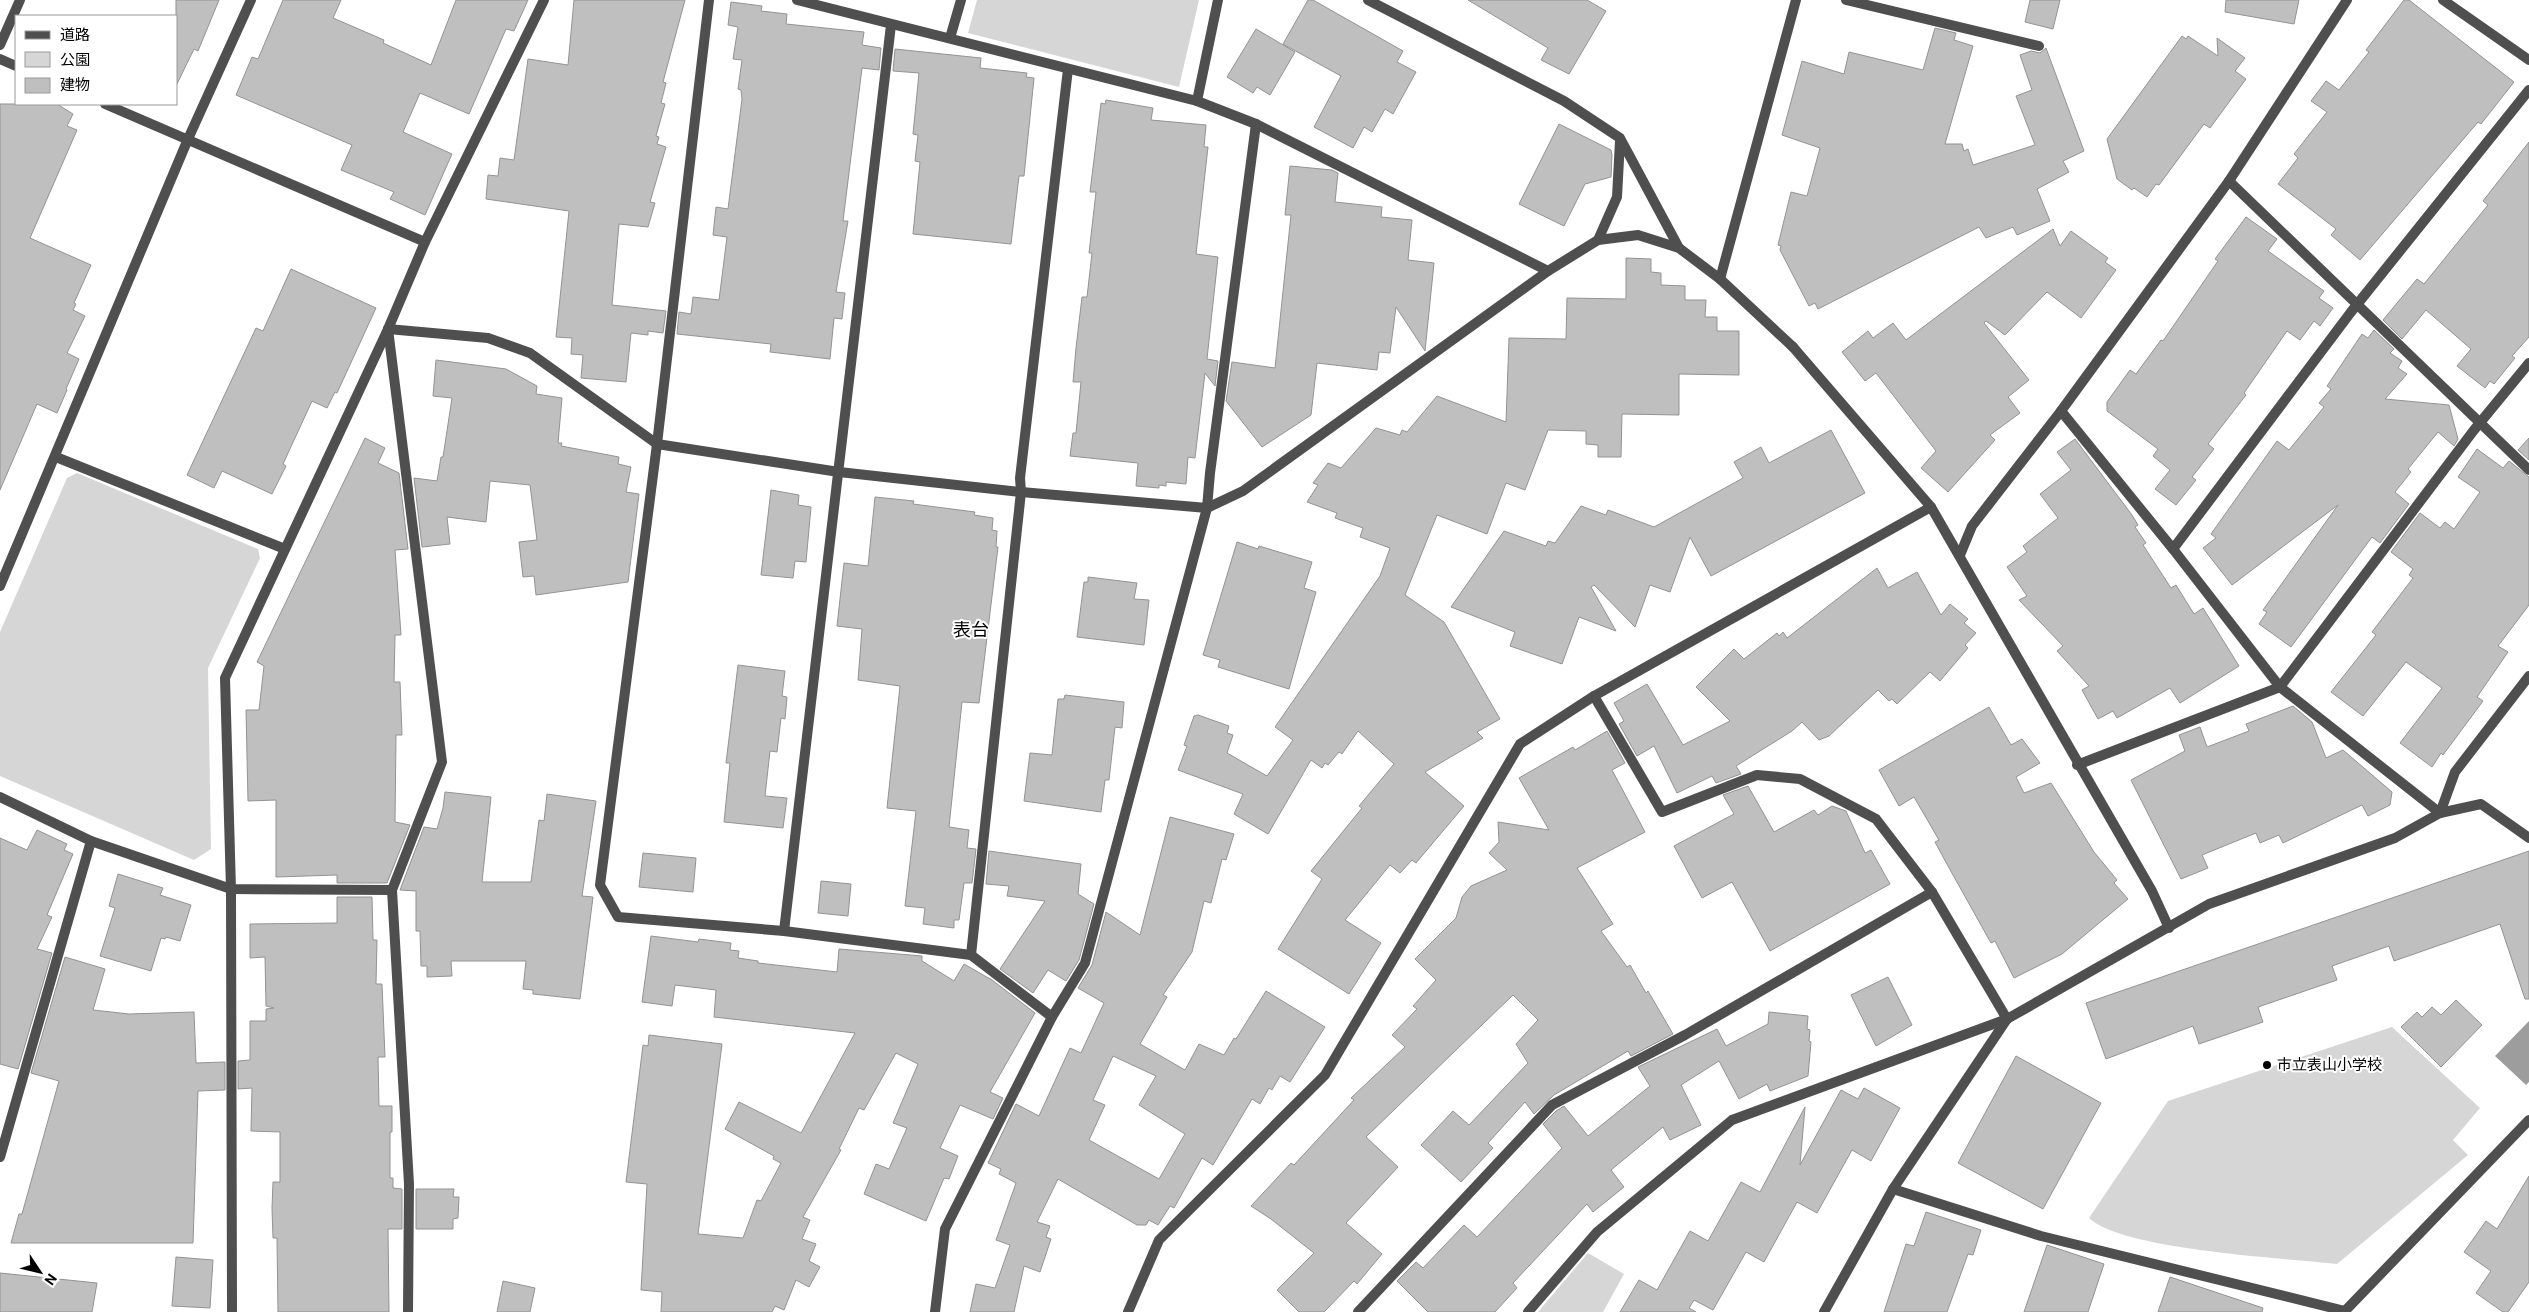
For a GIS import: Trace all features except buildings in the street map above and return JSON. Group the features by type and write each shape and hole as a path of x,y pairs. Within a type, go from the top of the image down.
{"street":[{"path":"0,45 20,0"},
{"path":"0,586 56,457 188,139 252,0"},
{"path":"232,1312 231,889 225,678 388,329 425,242 544,0"},
{"path":"709,0 658,444 600,885 618,917 784,931 971,954 1052,1017"},
{"path":"797,0 1197,101 1256,124 1548,271"},
{"path":"950,38 961,0"},
{"path":"1197,101 1218,0"},
{"path":"1368,0 1564,101 1620,138 1679,248"},
{"path":"1720,279 1796,0"},
{"path":"1846,0 2038,46"},
{"path":"1960,555 1972,526 2061,411 2229,181 2347,0"},
{"path":"2443,0 2529,60"},
{"path":"784,931 891,25"},
{"path":"0,59 15,66"},
{"path":"971,954 1021,492 1020,478 1068,69"},
{"path":"2173,549 2357,304 2529,90"},
{"path":"107,105 425,242"},
{"path":"935,1312 945,1229 1052,1017 1085,963 1207,508 1256,124"},
{"path":"1598,240 1617,197 1620,138"},
{"path":"2229,181 2529,470"},
{"path":"388,329 488,338 530,352 658,444 839,472 1021,492 1207,508 1243,491 1548,271 1598,240 1638,235 1679,248 1720,279 1793,347 1931,508 1960,555 2077,765 2152,891 2169,928"},
{"path":"388,329 442,762 392,890 409,1184 408,1312"},
{"path":"2077,765 2280,687 2480,422 2529,364"},
{"path":"2061,411 2173,549 2280,687 2440,813"},
{"path":"56,457 286,549"},
{"path":"1128,1312 1159,1240 1325,1075 1520,744 1594,696 1931,508"},
{"path":"2440,813 2455,772 2529,676"},
{"path":"1594,696 1662,812 1756,775 1800,779 1876,819 1932,892 2007,1019"},
{"path":"0,797 91,841 231,889 392,890"},
{"path":"1528,1312 1597,1232 1732,1120 2007,1019 2209,904 2395,838 2440,813 2481,804 2529,838"},
{"path":"0,1157 91,841"},
{"path":"1358,1312 1552,1105 1685,1035 1932,892"},
{"path":"1824,1312 1893,1188 2007,1019"},
{"path":"1893,1188 2041,1236 2344,1312 2529,1120"}],"green space":[{"path":"977,0 1199,0 1179,87 968,33"},
{"path":"77,473 258,549 260,558 208,668 211,849 194,860 0,776 0,632 67,478"},
{"path":"2392,1027 2480,1108 2453,1140 2468,1155 2337,1264 2206,1251 2168,1245 2134,1238 2107,1229 2089,1218 2168,1101"},
{"path":"1588,1253 1624,1274 1603,1312 1538,1312"}],"shaded area":[{"path":"2529,1021 2529,1082 2526,1085 2495,1056"}],"place":[{"name":"市立表山小学校","path":"2267,1065"}],"district":[{"name":"表台","path":"971,629"}]}
